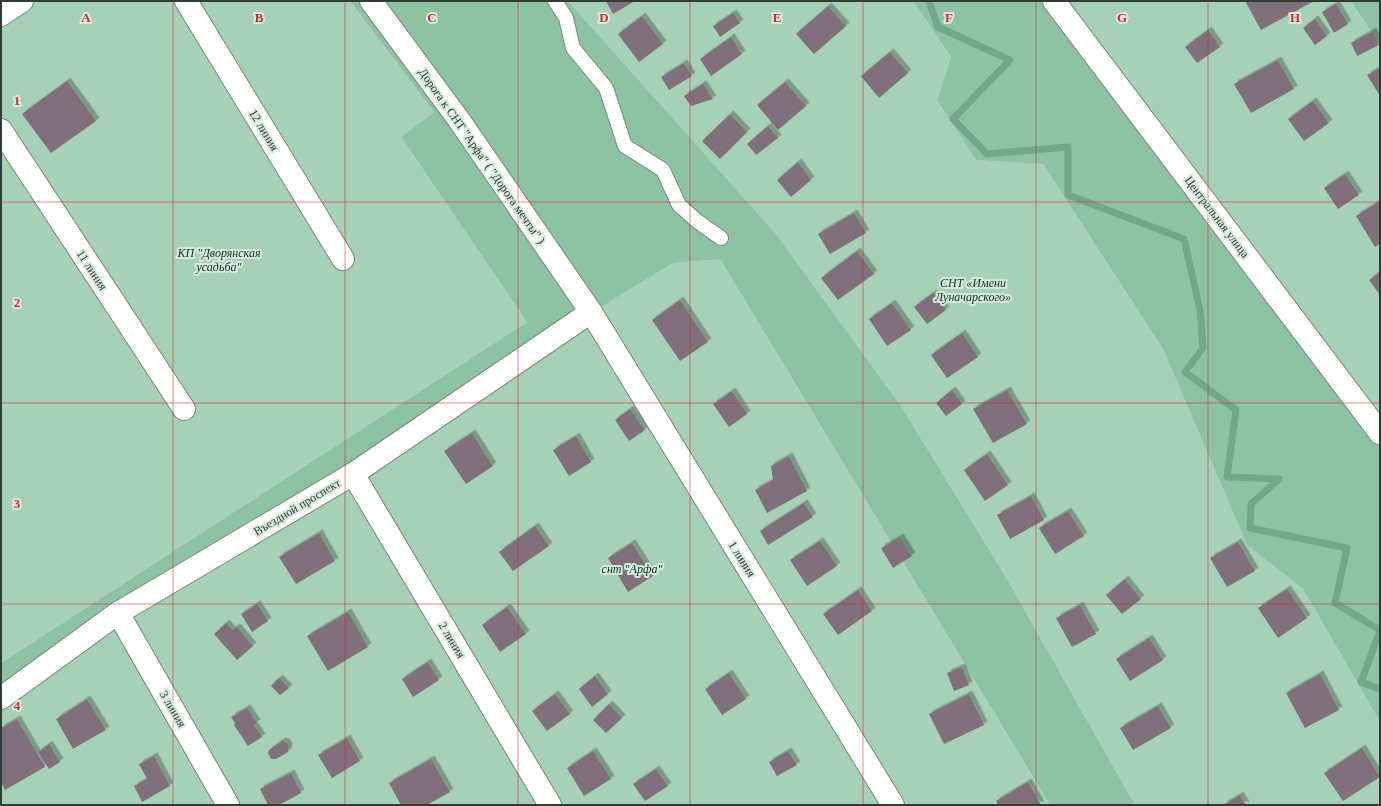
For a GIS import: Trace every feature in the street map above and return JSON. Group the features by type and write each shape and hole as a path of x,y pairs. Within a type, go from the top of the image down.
{"street":[{"path":"1,15 22,1"},
{"name":"12 линия","path":"186,1 343,259"},
{"name":"Дорога к СНТ \"Арфа\" ( \"Дорога мечты\" )","path":"371,1 459,120 591,312"},
{"name":"Центральная улица","path":"1054,1 1380,433"},
{"name":"11 линия","path":"1,130 184,409"},
{"name":"Въездной проспект","path":"1,698 118,613 353,474 591,312"},
{"name":"1 линия","path":"591,312 893,805"},
{"name":"2 линия","path":"353,474 550,805"},
{"name":"3 линия","path":"118,613 228,805"}],"lane":[{"path":"555,1 566,18 573,48 606,88 625,146 663,170 679,204 697,221 721,238"}],"green space":[{"name":"КП \"Дворянская усадьба\"","path":"1,1 350,1 434,112 401,137 527,322 1,663"},
{"path":"350,1 568,1 776,234 901,406 1007,579 1135,805 1050,805 720,259 673,263 611,301 1,697 1,663 527,322 401,137 434,112"},
{"name":"СНТ «Имени Луначарского»","path":"568,1 913,1 951,57 937,100 976,160 1043,164 1163,349 1247,545 1303,589 1380,722 1380,805 1135,805 1007,579 901,406 776,234"},
{"path":"913,1 1054,1 1380,433 1380,722 1303,589 1247,545 1163,349 1043,164 976,160 937,100 951,57"},
{"path":"1054,1 1351,1 1380,45 1380,433"},
{"path":"1351,1 1380,1 1380,45"},
{"name":"снт \"Арфа\"","path":"720,259 1050,805 1,805 1,697 611,301 673,263","holes":["87,700 106,730 74,749 56,719"]}],"building":[{"path":"606,1 635,1 613,14"},
{"path":"1245,1 1314,1 1261,30"},
{"path":"1336,4 1348,24 1334,33 1322,12"},
{"path":"828,6 846,26 814,54 796,34"},
{"path":"733,13 740,23 720,37 713,26"},
{"path":"642,16 663,44 639,62 618,34"},
{"path":"1315,19 1327,36 1315,45 1303,28"},
{"path":"1208,30 1220,47 1197,63 1185,47"},
{"path":"1373,31 1379,45 1357,56 1351,43"},
{"path":"731,37 742,54 711,76 700,59"},
{"path":"890,52 908,73 879,98 861,76"},
{"path":"1278,60 1294,89 1251,113 1234,84"},
{"path":"684,63 692,76 669,90 661,77"},
{"path":"1380,68 1380,96 1367,75"},
{"path":"67,81 96,121 51,153 22,114"},
{"path":"785,82 806,106 778,130 757,105"},
{"path":"703,84 713,99 691,106 684,96"},
{"path":"1313,101 1329,123 1304,141 1288,119"},
{"path":"730,114 747,132 720,159 702,141"},
{"path":"768,126 778,138 756,155 747,144"},
{"path":"798,162 811,180 791,197 777,180"},
{"path":"1345,174 1359,195 1338,209 1324,188"},
{"path":"1380,201 1380,244 1375,247 1356,216"},
{"path":"854,213 866,233 830,254 818,234"},
{"path":"857,251 874,274 838,300 821,278"},
{"path":"1380,272 1380,295 1369,280"},
{"path":"933,293 946,310 927,324 914,307"},
{"path":"680,300 708,342 680,361 652,320"},
{"path":"892,303 911,330 887,346 869,319"},
{"path":"962,333 978,357 947,378 931,355"},
{"path":"952,390 962,404 946,416 936,403"},
{"path":"1007,390 1027,424 993,443 973,409"},
{"path":"732,391 747,414 729,427 713,404"},
{"path":"630,409 645,430 629,441 615,420"},
{"path":"472,433 493,466 466,484 444,451"},
{"path":"576,436 591,462 569,476 553,450"},
{"path":"987,454 1008,485 985,501 964,470"},
{"path":"789,456 807,491 767,513 755,490 773,480 771,466"},
{"path":"1031,496 1044,520 1010,539 997,515"},
{"path":"804,503 813,517 768,545 760,531"},
{"path":"1068,511 1084,536 1055,554 1039,528"},
{"path":"535,526 549,546 513,571 499,552"},
{"path":"319,533 335,561 296,584 279,557"},
{"path":"900,537 912,556 893,568 881,548"},
{"path":"820,541 837,566 807,586 790,560"},
{"path":"1238,542 1255,571 1227,587 1210,558"},
{"path":"632,543 653,576 628,592 608,558"},
{"path":"1125,579 1141,599 1122,614 1106,595"},
{"path":"1287,589 1307,618 1278,638 1258,608"},
{"path":"858,590 872,611 838,635 823,614"},
{"path":"257,604 268,621 252,632 241,614"},
{"path":"1080,605 1096,634 1072,647 1056,618"},
{"path":"507,607 526,634 500,652 482,625"},
{"path":"348,612 368,647 328,671 307,636"},
{"path":"226,623 232,630 237,627 253,646 237,660 214,634"},
{"path":"1149,638 1163,660 1130,681 1116,659"},
{"path":"428,662 439,680 413,697 402,679"},
{"path":"962,667 969,685 954,691 947,673"},
{"path":"729,673 746,699 722,715 705,689"},
{"path":"1320,674 1339,710 1305,728 1286,693"},
{"path":"595,676 608,694 592,707 579,689"},
{"path":"279,678 289,688 280,695 271,686"},
{"path":"555,694 570,714 547,731 532,711"},
{"path":"969,694 984,725 944,744 929,714"},
{"path":"87,699 106,730 73,749 56,719"},
{"path":"609,704 622,718 606,733 593,720"},
{"path":"1158,706 1171,728 1133,750 1120,728"},
{"path":"247,708 257,723 254,725 262,737 248,746 234,725 235,723 231,717"},
{"path":"17,719 45,767 5,790 1,782 1,728"},
{"path":"347,738 360,761 332,778 318,755"},
{"path":"282,741 287,743 289,747 288,752 276,759 271,759 268,753 269,750"},
{"path":"49,744 60,762 49,769 38,752"},
{"path":"1362,748 1380,777 1343,801 1324,773"},
{"path":"593,751 611,779 584,796 567,768"},
{"path":"788,751 797,765 777,776 769,762"},
{"path":"154,756 170,786 142,802 134,786 147,779 139,764"},
{"path":"431,759 450,792 427,805 401,805 389,783"},
{"path":"656,769 668,786 645,801 633,784"},
{"path":"291,773 301,793 279,805 268,805 260,789"},
{"path":"1028,782 1041,805 998,805 996,801"},
{"path":"1240,795 1246,805 1223,805"}],"waterway":[{"path":"929,1 938,27 1010,60 953,119 987,154 1068,147 1068,195 1184,239 1200,310 1203,348 1185,372 1236,410 1227,477 1279,479 1251,504 1250,528 1347,548 1335,603 1380,630"},
{"path":"1380,631 1361,682 1380,689"}]}
